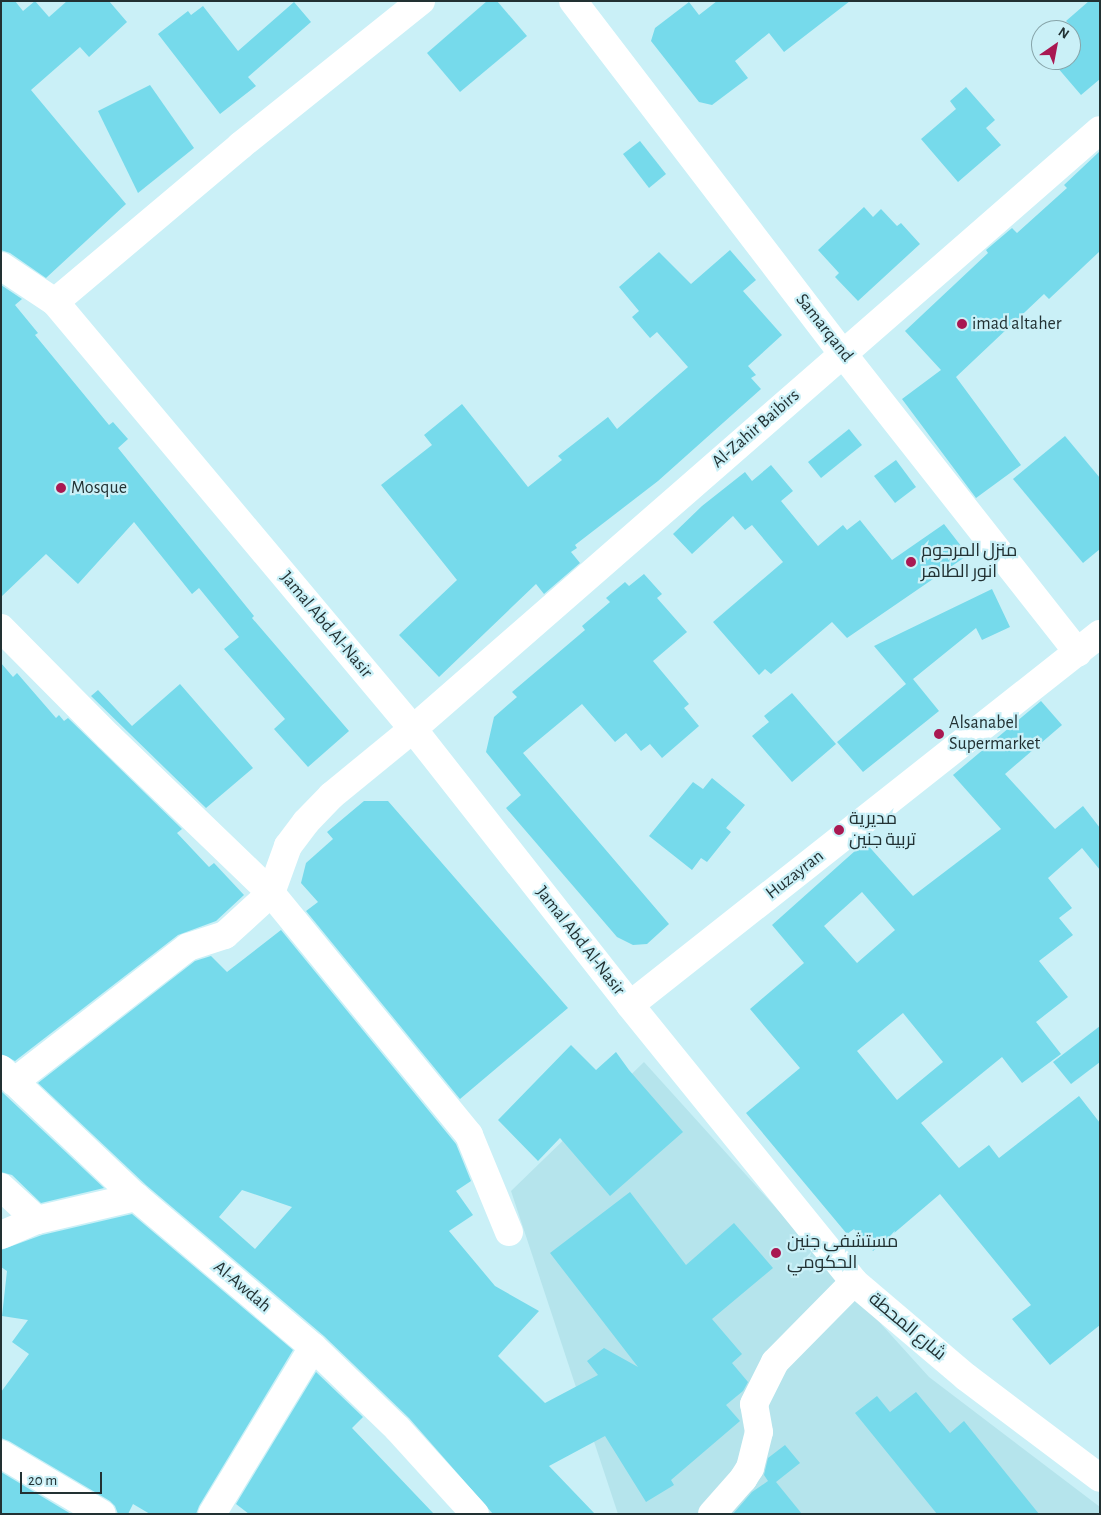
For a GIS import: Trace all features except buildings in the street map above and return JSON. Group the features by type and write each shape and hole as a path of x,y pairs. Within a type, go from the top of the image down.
{"street":[{"path":"55,302 240,146 421,1"},
{"name":"Samarqand","path":"573,1 843,354 1078,653"},
{"name":"Al-Zahir Baibirs","path":"271,893 288,846 306,822 331,796 413,729 1100,130"},
{"name":"Jamal Abd Al-Nasir","path":"1,266 55,302 413,729 630,1005"},
{"path":"1,628 108,737 271,893 469,1135 509,1232"},
{"name":"Huzayran","path":"630,1005 1100,634"},
{"path":"8,1076 188,947 225,935 271,893"},
{"name":"شارع المحطة","path":"630,1005 854,1282 966,1377 1100,1478"},
{"name":"Al-Awdah","path":"8,1076 136,1197 313,1347 397,1428 475,1514"},
{"path":"1,1187 36,1220"},
{"path":"1,1236 36,1220 136,1197"},
{"path":"712,1514 743,1479 750,1468 759,1432 754,1404 775,1362 854,1282"},
{"path":"212,1514 313,1347"},
{"path":"1,1454 102,1514"}],"shaded area":[{"path":"644,1062 929,1377 1100,1507 1100,1514 618,1514 511,1191"}],"place":[{"name":"imad altaher","path":"962,324"},
{"name":"Mosque","path":"61,488"},
{"name":"منزل المرحوم انور الطاهر","path":"911,562"},
{"name":"Alsanabel Supermarket","path":"939,734"},
{"name":"مديرية تربية جنين","path":"839,830"},
{"name":"مستشفى جنين الحكومي","path":"776,1253"}]}
